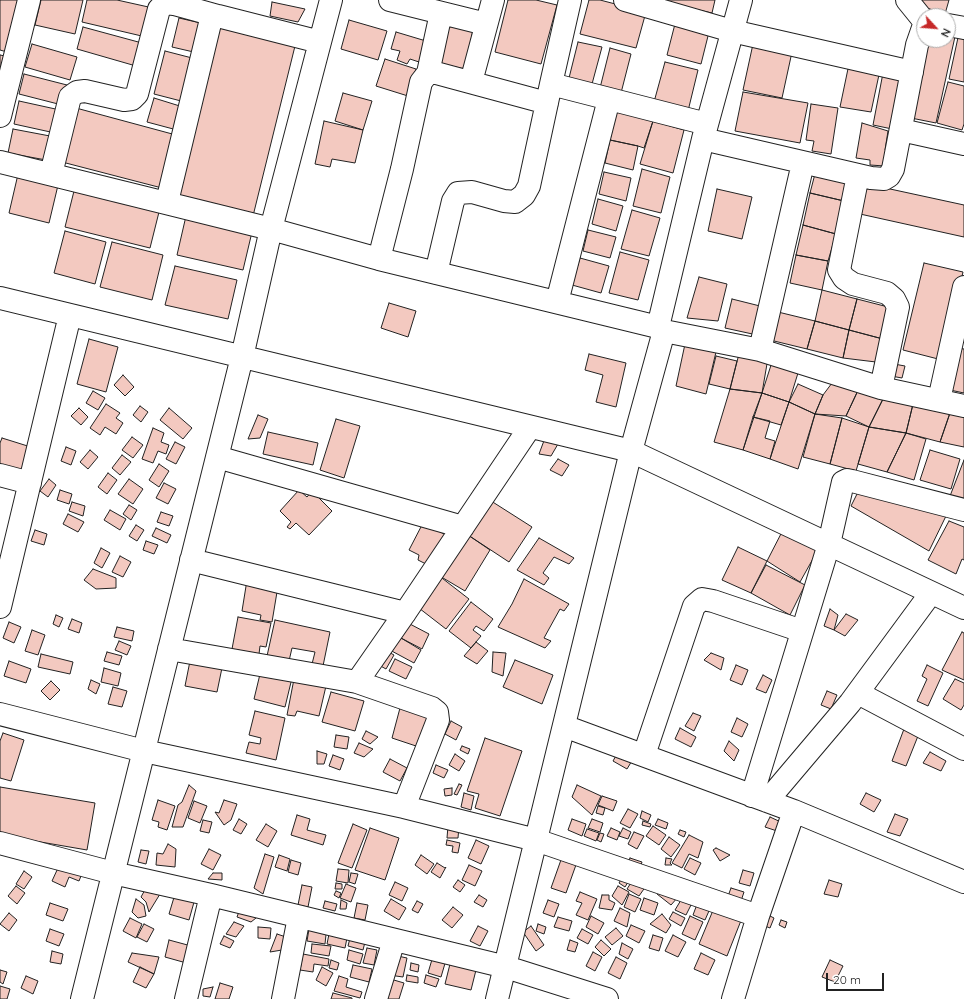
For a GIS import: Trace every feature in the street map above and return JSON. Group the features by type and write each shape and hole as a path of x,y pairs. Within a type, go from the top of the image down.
{"street":[{"path":"0,116 29,0"},
{"path":"82,999 192,560 272,229 331,0"},
{"path":"390,0 486,24"},
{"path":"470,82 492,0"},
{"path":"436,273 453,201 458,193 472,192 515,202 524,195 529,186 570,0"},
{"path":"625,0 732,31 912,72"},
{"path":"497,999 661,329 705,132 741,0"},
{"path":"907,0 916,11"},
{"path":"51,174 70,97 77,92 85,91 124,100 132,99 137,94 160,2 174,4 320,42"},
{"path":"379,259 402,169 421,82 428,73 441,13"},
{"path":"167,202 211,19 218,16"},
{"path":"428,73 436,73 470,82 549,94 609,99 705,132 803,163 884,179 889,176 893,169 916,48"},
{"path":"557,302 609,99"},
{"path":"901,130 964,144"},
{"path":"0,162 167,202 379,259 661,329 760,350 881,388 964,406"},
{"path":"760,350 803,163"},
{"path":"858,175 839,270 844,278 853,284 887,293 894,299 898,307 881,388"},
{"path":"939,400 964,287"},
{"path":"0,298 631,452 931,593 962,600"},
{"path":"0,607 70,315"},
{"path":"357,682 530,427"},
{"path":"217,457 463,527"},
{"path":"0,475 30,483"},
{"path":"760,798 802,632 829,544 843,482 847,480 964,510"},
{"path":"192,560 405,613"},
{"path":"760,798 858,693 931,593"},
{"path":"644,755 694,606 702,599 713,601 802,632"},
{"path":"169,649 357,682 432,708 437,712 438,720 404,807"},
{"path":"858,693 964,749"},
{"path":"0,714 144,751 404,807 536,840 758,916"},
{"path":"564,726 794,811 964,882"},
{"path":"733,999 758,916 794,811"},
{"path":"0,843 113,873 506,967 607,999"},
{"path":"186,999 211,896"},
{"path":"283,999 299,917"},
{"path":"376,999 394,940"}],"building":[{"path":"0,0 18,0 7,52 0,50"},
{"path":"41,0 83,0 75,34 35,25"},
{"path":"87,0 117,0 153,8 146,37 82,22"},
{"path":"508,0 536,0 557,5 541,64 495,52"},
{"path":"589,0 600,0 646,12 636,48 580,34"},
{"path":"655,0 715,0 712,13"},
{"path":"919,0 949,0 947,8 927,8 918,5"},
{"path":"272,2 305,9 298,22 270,16"},
{"path":"179,18 205,24 198,53 172,47"},
{"path":"349,20 387,31 378,60 341,49"},
{"path":"676,20 710,28 701,64 667,55"},
{"path":"444,25 473,30 465,69 436,63"},
{"path":"83,27 142,43 136,66 77,49"},
{"path":"220,28 295,46 253,216 178,197"},
{"path":"396,32 426,41 419,62 410,59 407,64 397,60 400,51 391,49"},
{"path":"959,33 964,34 964,82 949,79"},
{"path":"578,42 602,47 592,84 569,78"},
{"path":"32,44 77,57 70,80 25,67"},
{"path":"753,44 792,52 782,98 743,90"},
{"path":"610,48 631,54 621,93 600,88"},
{"path":"922,48 952,48 936,123 906,117"},
{"path":"165,51 196,59 185,102 154,94"},
{"path":"0,55 5,56 0,77"},
{"path":"385,59 416,69 408,96 376,86"},
{"path":"665,62 698,70 688,111 654,102"},
{"path":"849,64 880,70 871,112 840,107"},
{"path":"883,73 908,78 897,130 873,125"},
{"path":"24,74 67,85 62,105 19,94"},
{"path":"948,82 964,86 964,124 962,130 937,123"},
{"path":"743,92 808,103 800,143 735,131"},
{"path":"343,93 372,101 363,130 335,121"},
{"path":"154,98 183,107 177,130 147,122"},
{"path":"19,101 60,110 55,133 14,124"},
{"path":"811,104 838,108 831,154 812,151 814,141 806,140"},
{"path":"76,108 176,135 162,188 62,162"},
{"path":"617,110 653,121 644,148 610,140"},
{"path":"324,121 363,130 355,163 332,159 330,167 315,164"},
{"path":"653,121 684,130 673,173 640,164"},
{"path":"862,123 888,131 885,150 888,152 885,166 870,165 870,160 856,158"},
{"path":"13,129 50,136 46,160 8,153"},
{"path":"610,140 638,146 633,170 605,163"},
{"path":"642,169 670,177 661,213 633,206"},
{"path":"19,170 59,181 49,223 9,213"},
{"path":"816,170 849,177 844,201 810,193"},
{"path":"604,172 631,178 626,201 599,194"},
{"path":"867,184 964,205 964,237 860,214"},
{"path":"75,187 160,208 150,248 65,227"},
{"path":"717,189 752,197 742,239 708,231"},
{"path":"810,193 844,201 836,234 803,225"},
{"path":"598,199 623,206 616,231 592,224"},
{"path":"632,210 660,218 649,256 621,249"},
{"path":"186,216 252,232 243,270 177,255"},
{"path":"803,225 836,234 828,261 796,255"},
{"path":"588,230 616,237 610,258 583,251"},
{"path":"65,231 106,242 95,284 54,273"},
{"path":"112,242 163,255 152,300 100,287"},
{"path":"620,252 649,260 638,300 609,293"},
{"path":"796,255 828,261 822,290 790,283"},
{"path":"580,258 609,266 601,293 572,285"},
{"path":"924,263 963,272 942,360 903,350"},
{"path":"175,266 237,280 228,319 165,305"},
{"path":"699,277 727,284 718,321 687,318"},
{"path":"822,290 857,299 849,330 815,321"},
{"path":"732,299 764,307 757,335 725,328"},
{"path":"857,299 892,308 883,339 849,330"},
{"path":"389,303 416,311 408,337 381,328"},
{"path":"778,312 815,321 807,349 770,340"},
{"path":"815,321 849,330 843,358 807,349"},
{"path":"849,330 883,339 876,362 843,358"},
{"path":"89,339 118,347 106,392 77,384"},
{"path":"685,344 716,352 706,394 676,386"},
{"path":"958,348 964,349 964,393 950,390"},
{"path":"740,350 768,358 762,393 730,389"},
{"path":"589,354 626,363 616,407 596,402 603,375 585,370"},
{"path":"716,356 737,361 730,389 709,384"},
{"path":"773,359 798,373 789,402 762,393"},
{"path":"894,364 905,366 902,378 891,376"},
{"path":"123,375 134,387 125,396 114,385"},
{"path":"835,379 861,384 846,416 815,414 823,395"},
{"path":"798,384 823,395 815,414 789,402"},
{"path":"861,384 885,395 869,427 846,416"},
{"path":"730,389 762,393 743,450 714,442"},
{"path":"93,391 105,398 98,410 86,403"},
{"path":"762,393 789,402 781,425 753,417"},
{"path":"885,395 914,400 906,433 869,427"},
{"path":"914,400 951,410 940,442 906,433"},
{"path":"789,402 815,414 798,469 770,459"},
{"path":"106,404 120,413 116,418 123,423 116,434 105,427 100,435 90,428"},
{"path":"140,406 148,412 141,422 133,415"},
{"path":"79,408 88,417 81,425 71,416"},
{"path":"169,408 192,428 183,439 160,420"},
{"path":"951,410 964,412 964,447 940,442"},
{"path":"815,414 842,418 830,464 803,457"},
{"path":"258,415 268,419 260,438 248,439"},
{"path":"753,417 770,421 765,438 775,441 770,459 743,450"},
{"path":"842,418 869,427 856,471 830,464"},
{"path":"336,419 360,426 344,478 320,470"},
{"path":"869,427 906,433 887,472 858,464"},
{"path":"153,428 164,433 161,442 169,445 166,454 158,451 153,463 142,459"},
{"path":"268,432 318,443 313,465 263,454"},
{"path":"906,433 926,439 914,480 887,472"},
{"path":"132,437 143,445 133,458 122,450"},
{"path":"2,438 34,448 25,476 0,469 0,443"},
{"path":"545,438 558,444 551,456 539,454"},
{"path":"175,442 185,447 176,464 166,459"},
{"path":"66,447 76,451 71,465 61,461"},
{"path":"90,450 98,457 88,469 80,462"},
{"path":"930,450 960,459 951,489 920,480"},
{"path":"122,455 131,462 120,475 112,468"},
{"path":"558,459 569,465 562,476 550,470"},
{"path":"964,460 964,501 950,496"},
{"path":"159,464 169,471 159,487 149,480"},
{"path":"108,473 117,480 107,494 98,487"},
{"path":"49,479 56,485 48,497 40,491"},
{"path":"129,479 143,489 133,504 118,494"},
{"path":"164,483 176,489 168,504 156,498"},
{"path":"861,486 946,516 929,551 851,506"},
{"path":"60,490 72,494 69,504 57,500"},
{"path":"299,490 307,497 312,491 332,511 309,535 296,523 290,529 287,527 291,522 280,511"},
{"path":"488,499 532,527 509,562 465,533"},
{"path":"72,502 85,506 83,516 69,511"},
{"path":"129,505 137,510 131,520 123,514"},
{"path":"110,510 126,519 120,530 104,520"},
{"path":"161,512 173,516 169,526 157,522"},
{"path":"68,514 84,522 78,532 63,524"},
{"path":"949,521 964,527 964,560 962,559 956,574 928,560"},
{"path":"423,523 446,535 430,566 418,560 419,555 409,550"},
{"path":"136,525 144,530 137,541 129,536"},
{"path":"156,528 171,535 167,543 152,536"},
{"path":"784,528 819,548 800,582 767,561"},
{"path":"35,530 47,534 44,545 31,541"},
{"path":"465,533 490,550 465,591 438,575"},
{"path":"539,538 574,558 569,564 554,557 543,573 549,578 544,585 517,570"},
{"path":"146,541 158,545 154,554 143,550"},
{"path":"738,547 767,561 751,593 722,580"},
{"path":"101,548 110,553 102,568 94,563"},
{"path":"120,556 131,562 123,577 112,572"},
{"path":"766,565 805,585 790,615 751,593"},
{"path":"93,569 116,578 116,588 96,589 84,580"},
{"path":"438,575 469,599 446,629 415,605"},
{"path":"524,579 569,604 564,611 560,609 544,638 551,641 545,648 498,627 512,604"},
{"path":"247,580 278,586 272,622 260,620 261,615 242,611"},
{"path":"471,602 493,619 484,631 476,626 473,630 481,636 471,648 449,631"},
{"path":"830,609 838,615 834,630 824,626"},
{"path":"846,614 858,620 845,636 834,630"},
{"path":"56,615 63,618 59,627 53,624"},
{"path":"238,617 271,623 266,647 260,646 259,654 232,649"},
{"path":"72,619 82,623 79,633 68,629"},
{"path":"275,620 330,632 323,666 312,664 315,652 292,648 289,661 267,656"},
{"path":"9,622 21,627 14,643 3,638"},
{"path":"408,623 429,634 422,649 401,638"},
{"path":"117,627 134,631 132,641 114,637"},
{"path":"32,630 45,635 38,655 25,651"},
{"path":"962,632 964,633 964,680 942,670"},
{"path":"401,638 421,650 414,663 388,649"},
{"path":"119,641 131,646 127,655 115,650"},
{"path":"476,642 488,651 477,664 464,656"},
{"path":"385,650 394,655 386,669 377,664"},
{"path":"107,652 122,656 119,665 104,661"},
{"path":"493,652 506,653 503,676 492,672"},
{"path":"711,653 724,658 721,670 704,660"},
{"path":"41,654 73,662 70,674 38,667"},
{"path":"191,656 223,663 217,692 185,686"},
{"path":"395,659 412,667 406,679 389,671"},
{"path":"515,660 553,675 542,704 503,687"},
{"path":"9,661 31,669 26,683 4,676"},
{"path":"736,665 748,670 742,685 730,680"},
{"path":"927,665 943,673 928,706 917,701 927,679 922,676"},
{"path":"104,668 121,673 118,686 101,682"},
{"path":"261,670 292,678 285,707 254,699"},
{"path":"763,675 772,680 766,693 756,689"},
{"path":"294,679 326,686 319,716 297,711 295,716 287,715"},
{"path":"955,679 964,683 964,705 961,710 943,699"},
{"path":"91,680 100,684 96,694 88,689"},
{"path":"51,681 60,690 50,700 41,691"},
{"path":"113,687 127,691 122,707 108,704"},
{"path":"827,691 837,695 831,709 821,705"},
{"path":"331,692 364,701 355,731 322,722"},
{"path":"400,708 430,716 419,747 392,738"},
{"path":"255,711 285,718 276,760 246,753 249,742 260,744 261,738 249,735"},
{"path":"693,713 701,716 694,731 685,726"},
{"path":"737,718 748,724 742,737 731,732"},
{"path":"451,721 462,727 456,740 445,734"},
{"path":"680,728 696,737 691,747 675,739"},
{"path":"904,729 918,736 906,766 892,761"},
{"path":"366,731 378,737 370,744 362,739"},
{"path":"3,733 24,740 11,781 0,778 0,741"},
{"path":"336,735 349,737 347,749 334,747"},
{"path":"485,738 522,751 500,816 475,808 479,794 467,791"},
{"path":"729,741 739,750 734,761 724,751"},
{"path":"359,743 373,749 364,757 354,753"},
{"path":"462,746 470,749 468,754 460,750"},
{"path":"317,751 327,754 324,764 317,764"},
{"path":"618,752 633,759 627,769 613,761"},
{"path":"930,752 946,761 941,771 923,763"},
{"path":"455,754 465,761 459,771 449,765"},
{"path":"333,755 344,759 340,770 329,766"},
{"path":"390,759 407,768 400,781 383,772"},
{"path":"436,765 448,770 444,778 433,773"},
{"path":"459,784 462,785 457,795 454,794"},
{"path":"189,785 196,791 183,827 172,827 178,805 182,802"},
{"path":"577,785 601,796 592,815 572,797"},
{"path":"0,787 95,803 87,850 0,835"},
{"path":"452,788 452,795 445,796 444,789"},
{"path":"464,793 474,796 471,810 461,807"},
{"path":"866,793 881,800 874,812 860,804"},
{"path":"602,796 617,801 613,811 598,805"},
{"path":"158,800 175,806 167,830 158,827 159,822 152,820"},
{"path":"224,800 237,804 231,820 224,825 215,812 219,813"},
{"path":"194,801 207,806 200,823 188,818"},
{"path":"598,806 605,808 603,815 596,813"},
{"path":"628,809 638,814 630,828 620,823"},
{"path":"642,811 651,815 648,822 640,818"},
{"path":"895,814 908,819 900,836 887,832"},
{"path":"297,815 310,819 307,830 326,835 323,845 291,835"},
{"path":"770,817 783,823 780,832 765,827"},
{"path":"239,819 247,824 241,834 233,830"},
{"path":"572,819 586,824 582,836 568,830"},
{"path":"592,819 603,823 600,832 588,828"},
{"path":"658,819 668,823 666,829 655,825"},
{"path":"203,820 212,822 209,833 200,831"},
{"path":"643,821 651,824 650,827 642,825"},
{"path":"266,824 277,831 268,847 256,840"},
{"path":"353,824 367,830 352,868 338,863"},
{"path":"448,826 459,826 458,838 447,838"},
{"path":"653,826 666,835 659,845 646,836"},
{"path":"370,828 399,838 385,880 355,870"},
{"path":"611,828 620,832 617,840 607,836"},
{"path":"623,828 631,832 628,839 619,836"},
{"path":"587,829 599,833 596,841 584,836"},
{"path":"680,830 686,832 684,837 678,834"},
{"path":"634,832 644,836 637,849 628,844"},
{"path":"600,833 604,834 601,842 597,840"},
{"path":"689,835 703,842 698,858 689,854 682,868 672,863"},
{"path":"669,837 680,845 671,857 661,849"},
{"path":"447,840 460,843 458,853 452,852 453,846 446,845"},
{"path":"476,840 489,846 481,864 468,858"},
{"path":"168,844 176,849 175,867 156,865 157,853 163,854"},
{"path":"716,848 730,855 720,861 713,850"},
{"path":"209,849 221,855 213,870 201,864"},
{"path":"141,850 149,851 146,864 138,862"},
{"path":"265,854 274,857 263,894 254,888"},
{"path":"279,855 290,859 287,871 275,867"},
{"path":"421,855 434,864 427,874 415,865"},
{"path":"562,857 577,862 566,893 551,888"},
{"path":"630,858 642,862 639,871 626,866"},
{"path":"666,858 672,859 670,863 672,865 665,865"},
{"path":"690,858 701,863 695,875 684,869"},
{"path":"291,860 301,863 298,875 288,872"},
{"path":"437,863 445,868 446,867 440,878 431,872"},
{"path":"469,865 482,871 475,886 462,880"},
{"path":"58,868 83,871 79,881 69,877 65,887 52,881"},
{"path":"338,869 349,870 348,883 336,881"},
{"path":"743,870 754,873 750,886 739,883"},
{"path":"24,871 32,877 24,889 16,884"},
{"path":"213,873 222,873 222,880 208,879"},
{"path":"351,873 358,874 355,884 349,882"},
{"path":"624,874 630,879 625,887 619,883"},
{"path":"634,878 646,886 639,896 627,889"},
{"path":"458,880 465,885 460,892 453,887"},
{"path":"829,880 842,884 838,897 824,894"},
{"path":"395,882 408,888 402,901 389,895"},
{"path":"336,883 342,884 342,889 335,889"},
{"path":"346,884 356,888 351,902 340,898"},
{"path":"302,885 312,887 308,907 298,905"},
{"path":"16,886 25,893 17,904 8,896"},
{"path":"147,886 160,894 149,912 146,902 141,897"},
{"path":"618,886 629,892 622,905 612,896"},
{"path":"664,886 678,897 671,905 657,894"},
{"path":"731,888 744,892 740,904 727,899"},
{"path":"336,891 341,893 339,898 334,895"},
{"path":"580,892 597,899 588,920 576,915 582,903 576,901"},
{"path":"175,894 196,895 189,920 169,914"},
{"path":"629,894 641,899 635,912 624,907"},
{"path":"479,895 487,900 483,907 474,902"},
{"path":"602,895 609,895 609,900 615,903 612,910 599,908"},
{"path":"644,898 658,903 654,915 640,910"},
{"path":"136,899 144,905 146,916 138,918 132,912"},
{"path":"391,899 406,908 399,920 384,911"},
{"path":"699,899 712,904 705,920 693,915"},
{"path":"341,900 347,903 346,909 340,909"},
{"path":"548,900 559,904 554,917 543,913"},
{"path":"681,900 691,905 686,915 675,910"},
{"path":"325,901 337,904 335,911 323,908"},
{"path":"417,901 423,904 418,913 412,910"},
{"path":"50,903 68,909 63,921 46,915"},
{"path":"357,903 368,905 365,920 354,918"},
{"path":"241,906 261,914 251,922 237,917"},
{"path":"453,907 463,915 452,928 442,920"},
{"path":"620,908 630,913 627,927 614,921"},
{"path":"714,908 742,918 727,956 699,944"},
{"path":"673,912 685,918 681,926 669,919"},
{"path":"9,913 17,920 9,931 0,924"},
{"path":"662,914 671,925 666,933 650,924"},
{"path":"591,916 604,923 598,934 586,927"},
{"path":"690,916 703,922 695,940 682,934"},
{"path":"770,916 774,918 770,928 765,926"},
{"path":"558,917 572,921 569,931 554,927"},
{"path":"130,918 142,924 136,938 123,931"},
{"path":"781,920 787,922 785,928 779,925"},
{"path":"234,922 244,926 236,937 226,934"},
{"path":"310,923 327,925 325,944 307,941"},
{"path":"144,924 154,929 147,942 137,937"},
{"path":"538,924 546,927 544,934 536,931"},
{"path":"631,925 645,931 639,943 626,936"},
{"path":"478,926 488,931 480,946 470,941"},
{"path":"531,926 544,945 536,951 523,932"},
{"path":"258,927 271,928 270,939 258,938"},
{"path":"616,928 623,936 612,945 605,937"},
{"path":"50,929 64,934 59,946 46,941"},
{"path":"330,929 348,933 345,948 327,944"},
{"path":"582,929 593,935 588,944 577,938"},
{"path":"277,934 292,939 288,949 270,952"},
{"path":"351,934 366,938 363,950 348,946"},
{"path":"653,935 663,938 659,951 649,948"},
{"path":"673,935 686,942 678,957 665,951"},
{"path":"224,936 234,941 230,948 220,944"},
{"path":"169,940 195,947 190,964 165,957"},
{"path":"570,940 578,943 575,952 567,950"},
{"path":"601,940 611,949 604,956 595,947"},
{"path":"622,943 633,949 628,959 619,954"},
{"path":"312,944 331,946 329,956 311,953"},
{"path":"367,948 377,950 374,965 363,963"},
{"path":"349,950 363,954 360,964 347,960"},
{"path":"52,951 63,954 61,964 50,962"},
{"path":"593,952 602,957 595,971 586,966"},
{"path":"132,953 159,957 154,974 128,962"},
{"path":"701,953 715,960 708,975 694,969"},
{"path":"303,954 329,959 328,966 314,964 313,972 300,970"},
{"path":"393,955 407,958 403,977 389,975"},
{"path":"433,956 446,960 441,977 428,973"},
{"path":"616,957 627,963 620,979 608,973"},
{"path":"331,960 339,963 337,970 329,968"},
{"path":"451,960 477,966 471,990 445,984"},
{"path":"830,960 843,966 835,982 822,977"},
{"path":"411,963 419,965 418,972 410,970"},
{"path":"353,965 372,969 369,982 350,977"},
{"path":"140,967 154,974 146,988 133,982"},
{"path":"322,967 333,973 326,986 316,980"},
{"path":"0,970 7,972 3,984 0,982"},
{"path":"407,975 418,977 418,983 406,981"},
{"path":"426,975 439,979 436,987 424,983"},
{"path":"26,976 38,981 33,994 21,988"},
{"path":"339,976 348,979 346,987 362,992 360,998 334,991"},
{"path":"387,978 404,983 399,999 382,999"},
{"path":"220,983 233,987 229,999 215,999"},
{"path":"0,986 10,989 7,999 0,999"},
{"path":"213,987 210,997 203,996 203,989"},
{"path":"333,993 352,998 352,999 331,999"}]}
